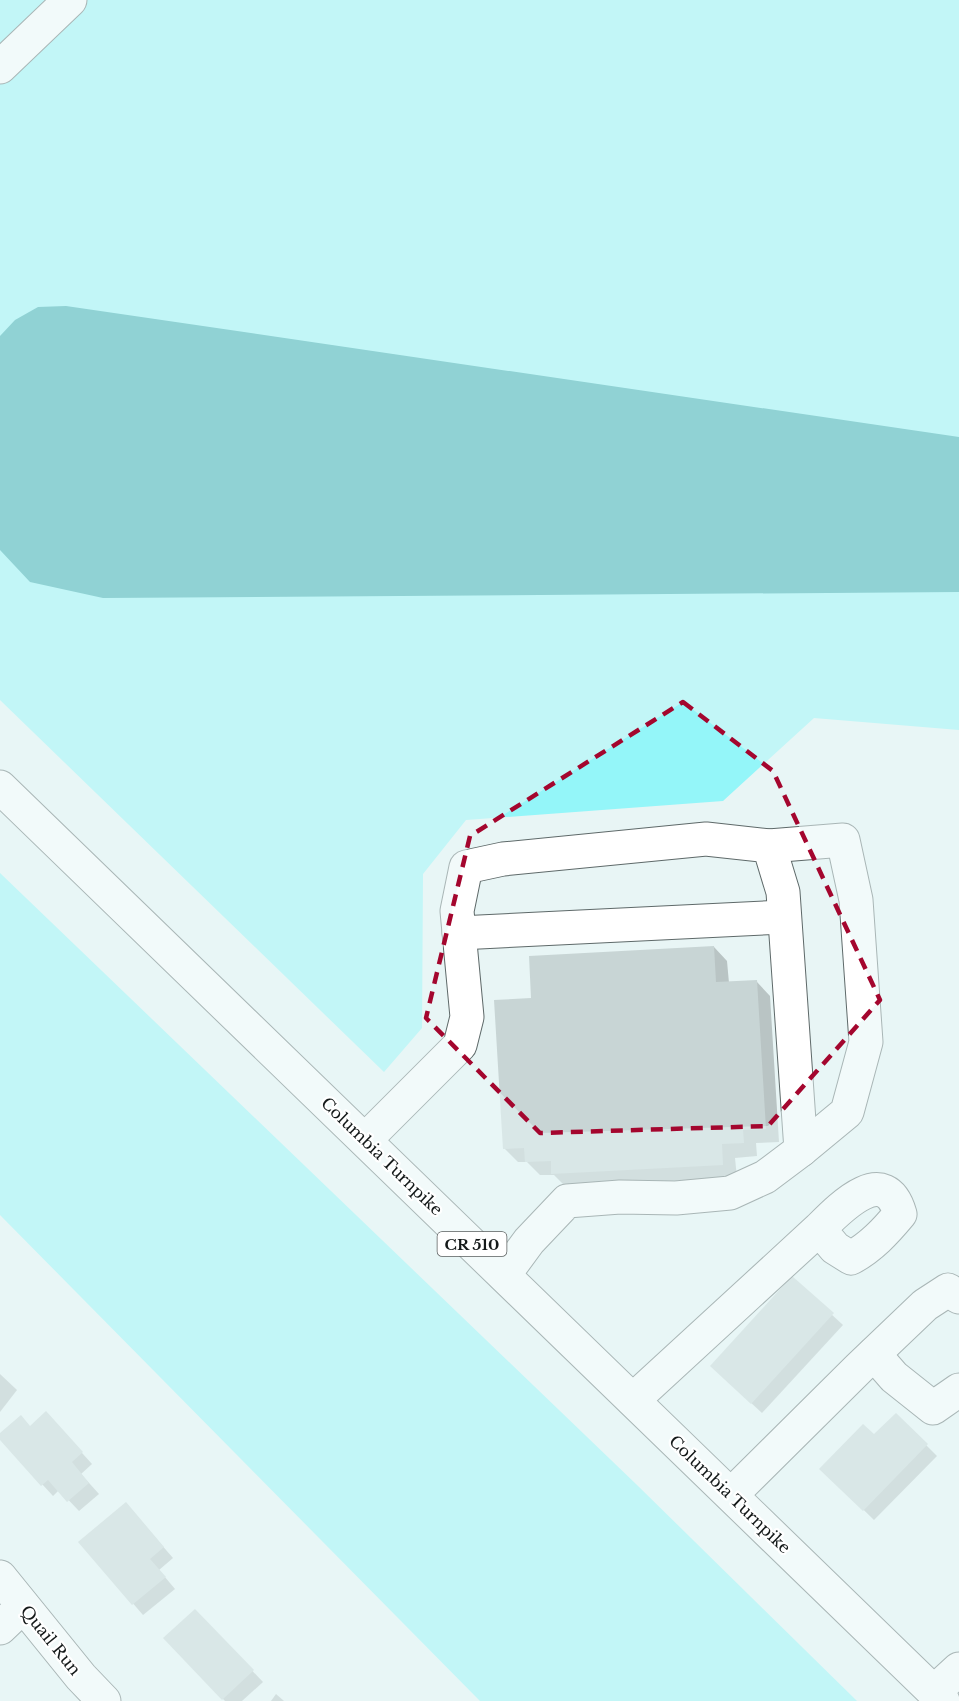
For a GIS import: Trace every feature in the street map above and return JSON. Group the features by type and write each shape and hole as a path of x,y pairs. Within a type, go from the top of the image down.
{"main road":[{"path":"0,68 70,0"},
{"name":"Columbia Turnpike","path":"0,787 939,1697"},
{"path":"365,1140 460,1045 467,1017 457,911 466,867 503,858 706,839 769,846 843,840 856,900 866,1042 847,1112 765,1177 730,1193 676,1198 620,1197 567,1202 529,1241 504,1275"},
{"path":"769,846 783,892 801,1150"},
{"path":"459,933 784,917"},
{"path":"633,1400 819,1228"},
{"path":"731,1495 873,1354 926,1305 948,1290 959,1297"},
{"path":"873,1354 894,1377 933,1408 959,1390"},
{"name":"Quail Run","path":"0,1577 81,1677 104,1701"},
{"path":"0,1628 23,1605"},
{"path":"939,1697 959,1669"}],"highlighted area":[{"path":"683,702 773,771 880,1000 768,1126 540,1133 426,1018 470,836"}],"shaded area":[{"path":"0,0 959,0 959,730 814,718 723,801 466,820 423,874 422,1028 384,1072 0,700"},
{"path":"66,306 959,437 959,592 103,598 30,582 0,550 0,336 15,320 38,307"},
{"path":"0,873 637,1485 857,1701 480,1701 0,1215"}],"building":[{"path":"714,946 716,982 757,980 766,1129 743,1130 744,1143 722,1144 723,1165 551,1174 551,1161 525,1162 524,1148 503,1149 494,1000 531,998 529,956"},
{"path":"792,1276 834,1313 751,1404 710,1366"},
{"path":"46,1411 83,1452 72,1462 89,1483 67,1502 48,1480 41,1486 0,1440 0,1433 21,1415 30,1426"},
{"path":"896,1413 928,1444 863,1511 819,1469 863,1424 874,1434"},
{"path":"126,1502 164,1547 150,1559 166,1577 132,1605 78,1542"},
{"path":"195,1609 254,1670 222,1700 163,1638"}]}
